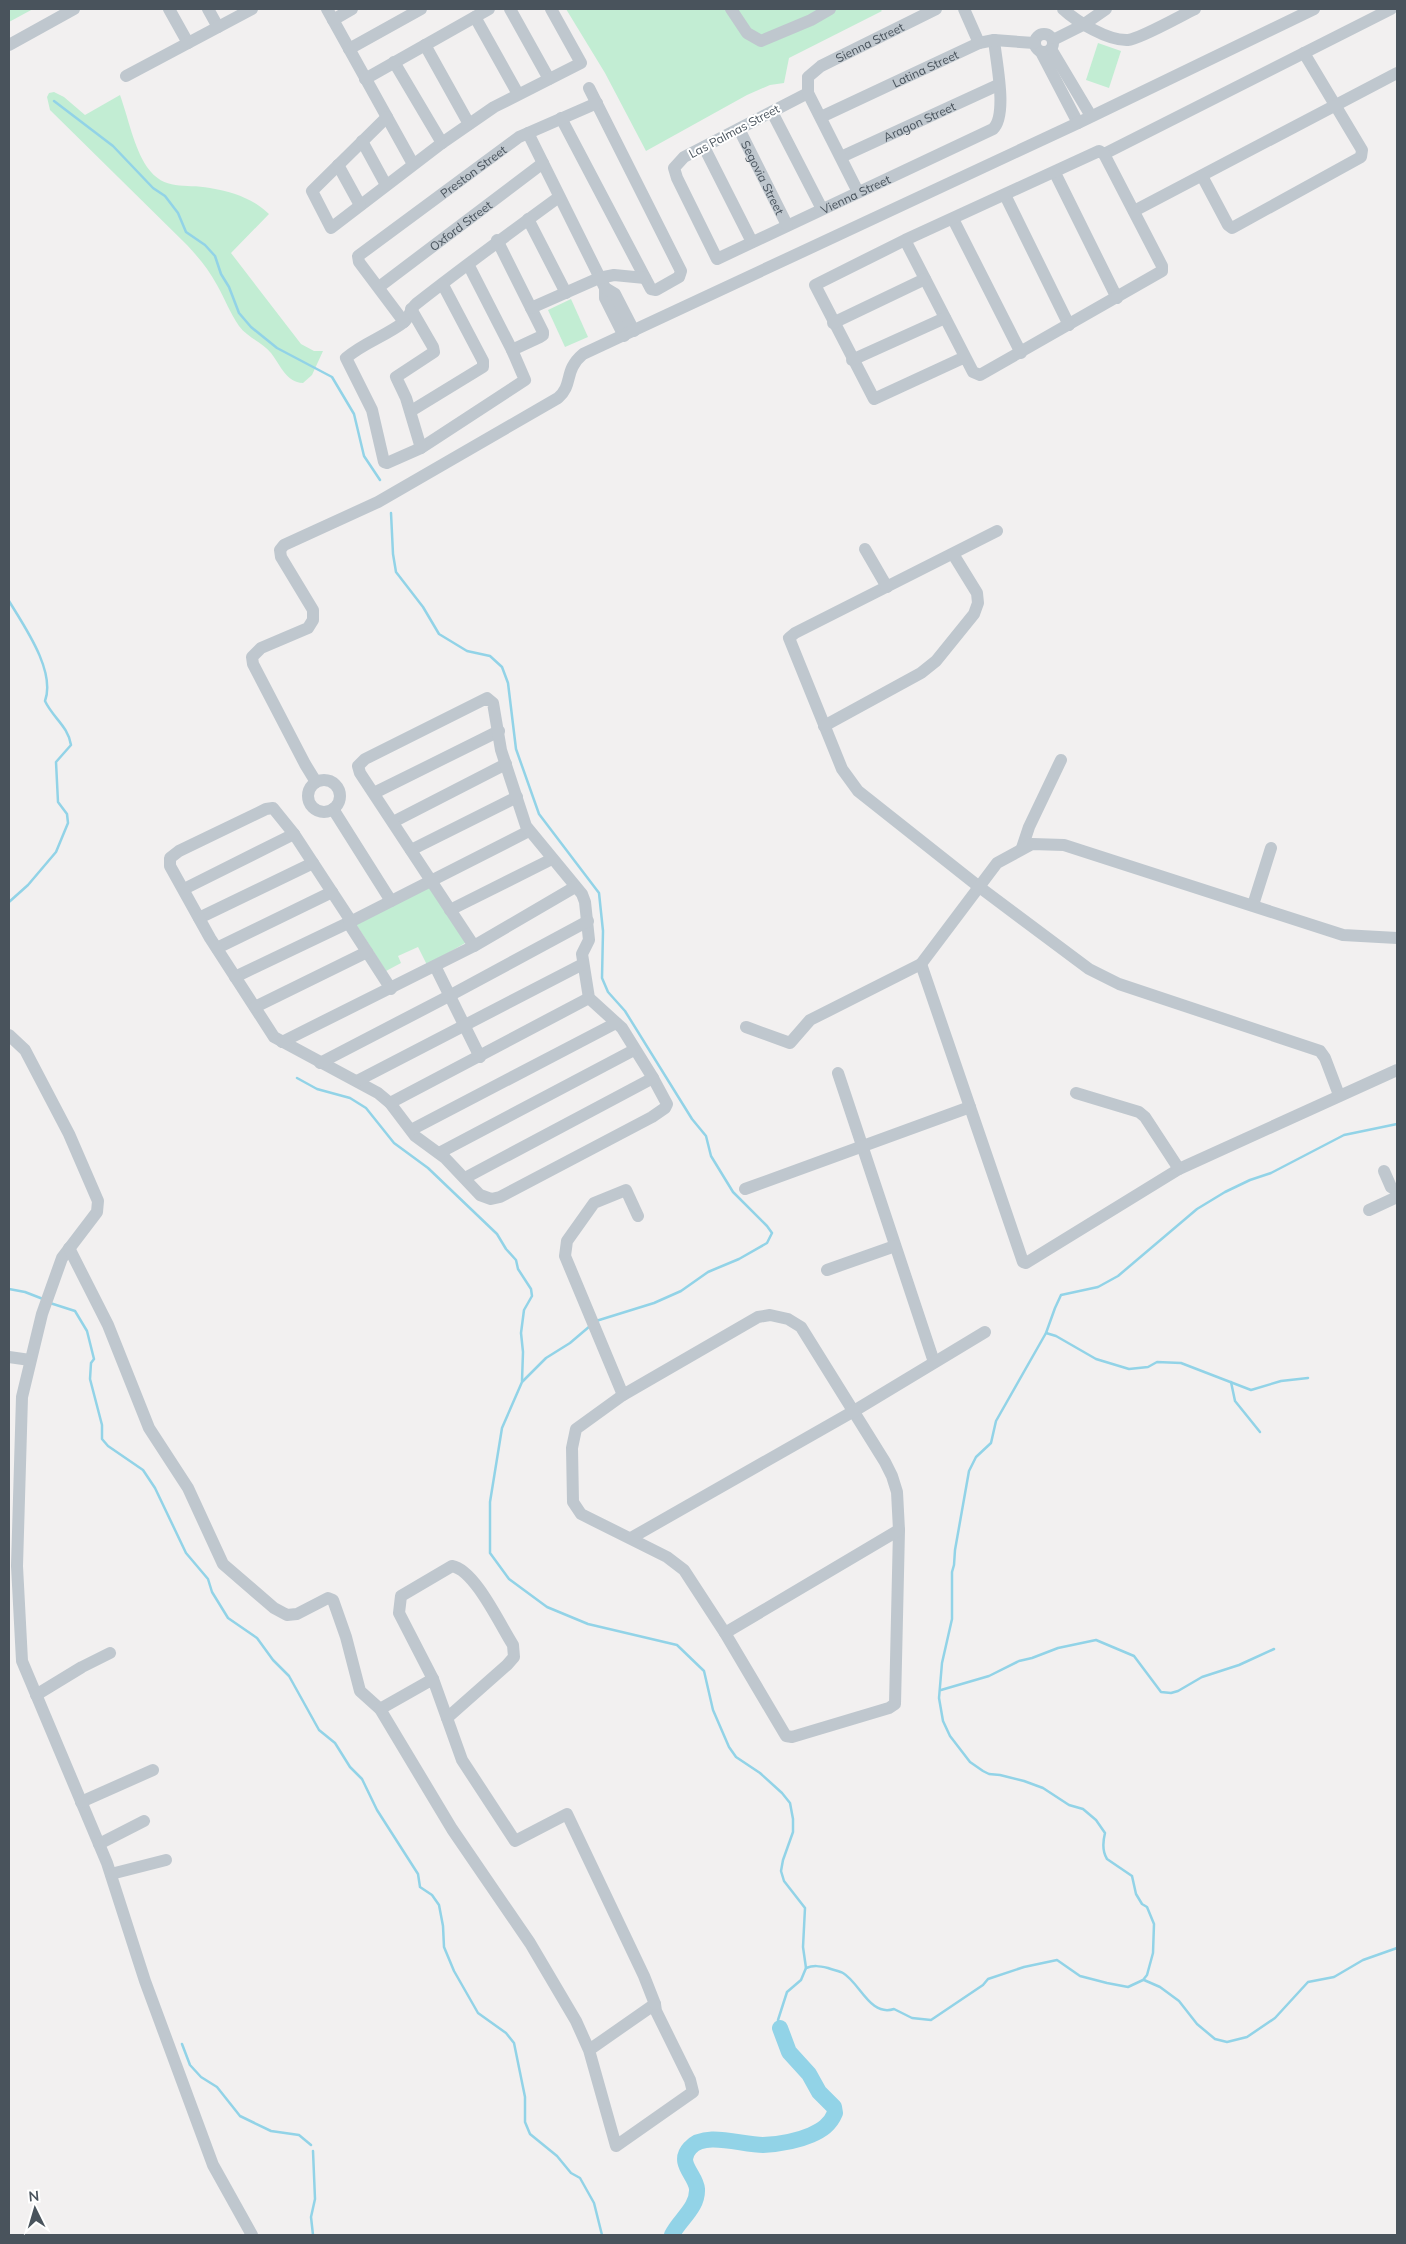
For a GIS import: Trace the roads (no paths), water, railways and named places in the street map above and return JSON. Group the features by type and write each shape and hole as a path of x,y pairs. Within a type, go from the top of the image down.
{"street":[{"path":"9,45 74,9"},
{"path":"169,9 188,43"},
{"path":"208,9 218,27"},
{"path":"126,76 250,9"},
{"path":"352,9 330,14 413,164"},
{"path":"349,49 421,9"},
{"path":"365,79 490,9"},
{"path":"510,9 549,79"},
{"path":"387,117 312,191 331,228 413,164 469,124 518,94 581,64 552,9"},
{"path":"731,9 747,33 761,41 811,20 830,9"},
{"name":"Sienna Street","path":"807,87 811,73 821,66 936,9"},
{"path":"964,9 979,42"},
{"path":"1063,9 1083,25 1128,40 1195,9"},
{"path":"1078,123 1069,108 1065,85 1045,46 1083,25 1106,9"},
{"path":"316,782 304,764 253,664 252,657 260,648 308,628 313,620 313,610 281,557 280,550 284,544 378,502 558,398 564,393 570,370 583,354 1078,123 1314,9"},
{"path":"965,357 876,399 870,396 817,290 816,283 1097,152 1104,154 1391,9"},
{"path":"475,17 518,94"},
{"path":"994,40 998,85"},
{"name":"Latina Street","path":"821,117 979,42 994,40 1045,46"},
{"path":"425,45 469,124"},
{"path":"1202,176 1228,225 1233,227 1361,157 1362,150 1304,53"},
{"path":"394,62 442,143"},
{"path":"1134,211 1336,107 1397,73"},
{"name":"Vienna Street","path":"717,259 993,129 999,122 1001,101 998,85"},
{"name":"Aragon Street","path":"841,157 998,85"},
{"path":"1065,85 1082,101 1091,116"},
{"path":"807,87 858,192"},
{"name":"Las Palmas Street","path":"717,259 674,172 674,168 682,159 772,112 807,87"},
{"path":"561,118 650,289 656,290 679,277 681,272 589,88"},
{"path":"1069,108 1082,101"},
{"name":"Preston Street","path":"379,287 359,262 358,256 519,137 597,103"},
{"path":"772,112 822,209"},
{"name":"Segovia Street","path":"739,129 787,225"},
{"path":"528,133 602,283 605,298 629,334"},
{"path":"362,141 386,185"},
{"path":"704,147 752,242"},
{"path":"905,240 965,357 975,374 980,375 1117,298 1158,274 1163,268 1104,154"},
{"name":"Oxford Street","path":"379,287 543,163"},
{"path":"338,165 360,205"},
{"path":"1054,172 1117,298"},
{"path":"1005,195 1069,325"},
{"path":"468,264 525,377 523,383 421,448 390,463 384,462 372,410 346,358 404,322 411,309 497,240 559,196"},
{"path":"528,219 566,292"},
{"path":"953,219 1021,353"},
{"path":"497,240 543,335 512,350"},
{"path":"531,308 566,292 602,283 614,275 645,278"},
{"path":"834,322 925,279"},
{"path":"411,411 483,367 483,361 444,284"},
{"path":"379,287 404,322"},
{"path":"411,309 434,352 396,378 411,411 421,448"},
{"path":"852,360 945,318"},
{"path":"997,531 795,633 789,638 842,769 858,790 978,886 1089,969 1119,984 1320,1051 1339,1096"},
{"path":"865,549 887,587"},
{"path":"824,726 921,673 936,661 974,614 978,603 977,593 954,554"},
{"path":"391,989 332,892 294,834 273,808 266,809 179,851 170,858 170,866 199,918 272,1034 282,1042 378,1093 390,1103 411,1130 439,1153 480,1195 491,1199 500,1197 652,1117 666,1106 666,1099 622,1028 589,998 582,951 589,940 588,921 582,894 529,831 506,764 493,703 487,698 365,760 358,766 360,773 474,946"},
{"path":"374,793 499,731"},
{"path":"1022,848 1029,827 1061,760"},
{"path":"393,822 506,764"},
{"path":"329,781 336,786 340,798 333,809 318,811 310,804 308,794 312,785 316,782 329,781"},
{"path":"411,850 516,797"},
{"path":"333,809 391,901"},
{"path":"235,977 350,922 529,831"},
{"path":"184,889 294,834"},
{"path":"746,1027 790,1042 810,1020 921,964 997,863 1032,844 1064,846 1343,935 1397,938"},
{"path":"1253,905 1271,848"},
{"path":"450,910 552,859"},
{"path":"199,918 313,863"},
{"path":"282,1042 474,946 575,887"},
{"path":"217,948 332,892"},
{"path":"320,1063 588,921"},
{"path":"255,1007 367,952"},
{"path":"357,1081 583,964"},
{"path":"921,964 1023,1262 1026,1264 1179,1169 1397,1070"},
{"path":"435,966 480,1057"},
{"path":"390,1103 589,998"},
{"path":"411,1130 616,1023"},
{"path":"9,1035 25,1050 69,1134 98,1201 96,1212 62,1258 42,1314 22,1397 17,1566 22,1661 111,1874 145,1981 213,2165 252,2235"},
{"path":"439,1153 634,1050"},
{"path":"838,1073 934,1362"},
{"path":"465,1178 653,1078"},
{"path":"1076,1093 1139,1112 1145,1116 1179,1169"},
{"path":"744,1189 970,1106"},
{"path":"1384,1170 1391,1187 1397,1191"},
{"path":"623,1396 565,1256 567,1241 594,1203 626,1190 638,1216"},
{"path":"1369,1210 1397,1198"},
{"path":"827,1270 895,1246"},
{"path":"69,1248 108,1325 149,1428 188,1488 223,1564 274,1608 287,1615 297,1614 328,1598 333,1600 344,1630 360,1691 380,1709 452,1829 530,1943 576,2021 589,2050 616,2146 693,2092 690,2080 656,2011 644,1976 567,1814 515,1841 462,1760 433,1680 399,1613 401,1596 452,1566 459,1567 476,1584 513,1645 514,1657 447,1718"},
{"path":"770,1315 788,1319 801,1327 892,1476 897,1492 900,1530 895,1704 889,1708 792,1737 786,1736 725,1633 684,1570 668,1556 581,1514 574,1502 572,1448 576,1429 623,1396 758,1317 770,1315"},
{"path":"631,1538 854,1411 985,1332"},
{"path":"9,1357 30,1360"},
{"path":"725,1633 900,1530"},
{"path":"36,1695 82,1667 110,1653"},
{"path":"380,1709 433,1680"},
{"path":"81,1802 153,1770"},
{"path":"99,1844 144,1821"},
{"path":"111,1874 166,1860"},
{"path":"589,2050 654,2004"}],"waterway":[{"path":"54,101 113,146 153,188 165,196 178,213 186,232 205,245 215,256 239,313 251,327 277,348 332,377 354,414 364,456 380,480"},
{"path":"391,513 396,572 423,607 439,634 467,651 490,656 502,667 508,683 516,749 539,814 599,893 603,931 602,978 608,992 625,1011 692,1119 706,1136 711,1156 733,1192 772,1233 767,1243 739,1259 708,1272 681,1291 654,1303 596,1321"},
{"path":"9,601 37,649 46,676 47,689 45,701 67,732 71,745 56,762 58,802 67,814 68,823 56,852 28,885 9,902"},
{"path":"297,1078 317,1089 350,1098 366,1108 394,1143 428,1168 497,1234 506,1249 516,1260 518,1269 531,1289 532,1296 524,1310 521,1333 523,1352 522,1381"},
{"path":"806,1968 819,1966 841,1972 878,2008 894,2009 912,2018 931,2020 983,1985 988,1979 1024,1967 1057,1960 1080,1976 1128,1987 1143,1980 1147,1975 1153,1953 1154,1924 1147,1907 1142,1904 1136,1894 1132,1876 1107,1859 1103,1846 1105,1833 1096,1820 1083,1809 1069,1805 1043,1788 1024,1781 983,1771 970,1762 950,1736 943,1721 939,1698 942,1663 952,1619 952,1572 969,1471 976,1457 991,1443 996,1421 1046,1333 1061,1295 1098,1287 1118,1276 1197,1209 1225,1192 1250,1180 1271,1173 1344,1135 1397,1124"},
{"path":"9,1289 25,1292 43,1299"},
{"path":"50,1303 75,1311 87,1331 94,1359 91,1363 90,1379 102,1425 102,1439 108,1446 143,1470 155,1488 186,1553 208,1579 212,1592 228,1618 257,1638 273,1660 289,1676 319,1730 335,1743 350,1767 362,1779 377,1810 418,1874 420,1887 432,1895 439,1905 444,1947 454,1971 478,2013 506,2033 514,2043 525,2097 525,2122 530,2134 557,2156 571,2173 580,2178 594,2203 602,2235"},
{"path":"590,1326 570,1343 546,1358 522,1382 502,1428 490,1502 490,1553 509,1579 547,1607 588,1624 677,1645 704,1671 713,1710 729,1747 736,1757 760,1773 790,1803 793,1832 781,1871 784,1881 805,1908 803,1947 806,1968 801,1980 787,1992 778,2020 780,2028"},
{"path":"1046,1333 1056,1336 1096,1359 1129,1369 1148,1367 1157,1362 1181,1363 1251,1390 1281,1381 1308,1378"},
{"path":"1231,1382 1235,1401 1260,1432"},
{"path":"941,1690 989,1676 1019,1661 1058,1648 1096,1640 1134,1656 1161,1692 1171,1693 1202,1677 1239,1665 1274,1649"},
{"path":"1144,1980 1160,1987 1179,2001 1197,2024 1215,2039 1227,2042 1247,2037 1275,2018 1308,1982 1334,1977 1363,1960 1397,1948"},
{"path":"672,2235 691,2208 696,2196 696,2184 685,2159 686,2153 690,2148 705,2140 724,2140 763,2145 787,2142 819,2131 833,2117 835,2113 834,2107 819,2092 809,2074 789,2052 780,2028"},
{"path":"182,2044 190,2065 201,2077 217,2087 240,2116 271,2131 299,2135 311,2145"},
{"path":"313,2151 315,2199 311,2217 313,2235"}]}
